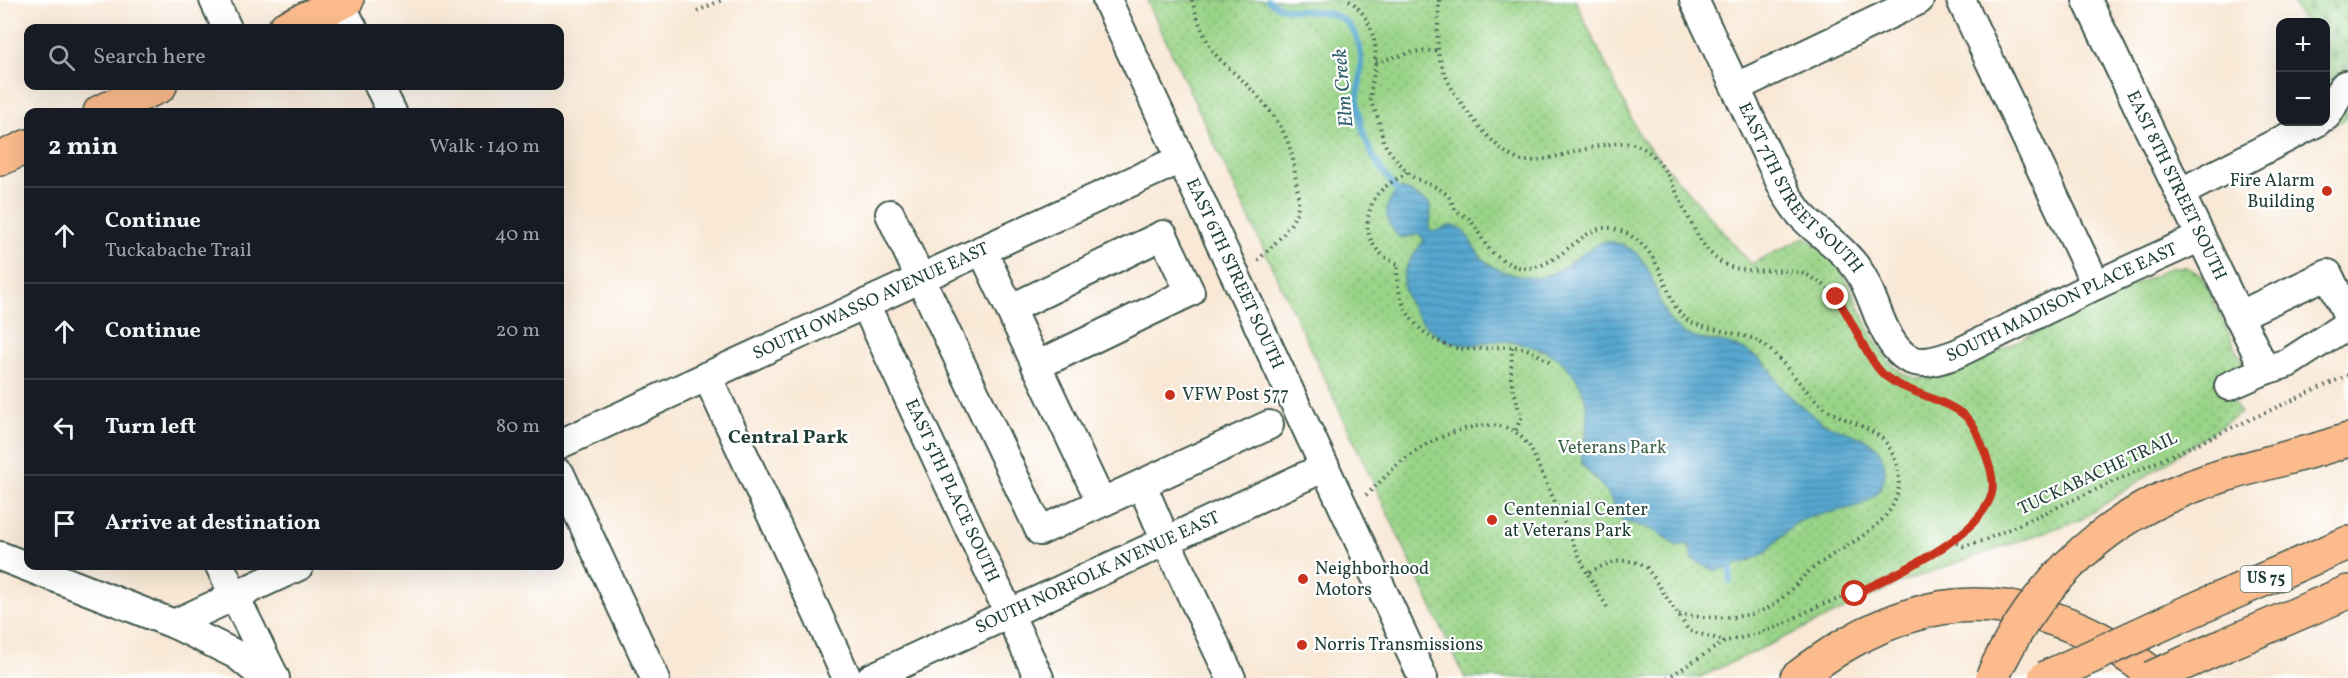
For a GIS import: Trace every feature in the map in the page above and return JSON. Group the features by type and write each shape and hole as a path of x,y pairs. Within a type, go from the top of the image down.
{"main road":[{"path":"297,24 345,8"},
{"path":"109,108 151,90"},
{"path":"1992,678 2022,621 2056,578 2096,539 2136,512 2183,490 2334,444"},
{"name":"US 75","path":"2044,678 2348,543"},
{"name":"US 75","path":"2151,678 2348,592"},
{"path":"1797,678 1833,650 1892,622 1914,614 1944,608 1974,606 2011,608 2070,624 2100,637 2138,661 2157,678"}],"street":[{"path":"214,0 225,24"},
{"name":"EAST 6TH STREET SOUTH","path":"1107,0 1423,678"},
{"name":"EAST 7TH STREET SOUTH","path":"1694,0 1785,192 1799,213 1843,251 1861,274 1891,342 1904,356 1919,363"},
{"path":"1737,87 1919,0"},
{"path":"1961,0 2096,285"},
{"name":"EAST 8TH STREET SOUTH","path":"2087,0 2265,370"},
{"path":"2330,111 2338,91 2345,85"},
{"path":"381,90 390,108"},
{"path":"2180,193 2309,126"},
{"name":"SOUTH OWASSO AVENUE EAST","path":"564,442 1181,159"},
{"path":"891,214 1040,531 1269,425"},
{"path":"1010,309 1163,235 1190,292 1036,366"},
{"name":"SOUTH MADISON PLACE EAST","path":"1919,363 1940,360 1956,354 2096,285 2201,237"},
{"path":"982,250 1101,502"},
{"path":"2238,316 2328,274 2348,316"},
{"name":"EAST 5TH PLACE SOUTH","path":"865,304 1039,678"},
{"path":"2229,386 2265,370 2288,363 2348,324"},
{"path":"707,376 847,678"},
{"name":"SOUTH NORFOLK AVENUE EAST","path":"872,678 1325,467"},
{"path":"564,483 655,678"},
{"path":"1142,485 1231,678"},
{"path":"0,556 24,565"},
{"path":"36,570 174,624 237,655 265,678"},
{"path":"222,570 275,678"},
{"path":"174,624 290,570"}],"path":[{"path":"697,11 722,0"},
{"path":"1192,0 1202,32 1214,51 1227,68 1261,100 1281,124 1294,160 1298,206 1293,219 1278,240 1258,260"},
{"path":"1349,0 1359,7 1368,20 1373,36 1376,62 1371,100 1380,124 1383,141 1411,177 1435,187 1448,196 1457,212 1469,218 1490,250 1515,266 1542,265 1554,259 1590,232 1611,227 1627,233 1644,244 1663,276 1677,309 1687,321 1758,341 1822,407 1854,424 1865,427 1882,438 1889,447 1898,467 1898,498 1887,516 1876,525 1824,558 1767,608 1712,618 1676,614"},
{"path":"1439,0 1438,50 1447,79 1464,107 1501,150 1514,159 1522,161 1555,158 1609,143 1639,145 1657,158 1702,244 1719,261 1740,269 1790,271 1812,276 1831,290 1854,325"},
{"path":"1376,62 1413,52 1438,50"},
{"path":"1407,172 1381,191 1370,214 1368,231 1376,250 1383,257 1398,264 1396,275 1401,300 1412,320 1437,340 1462,349 1512,347 1525,349 1551,363"},
{"path":"1512,347 1511,378 1521,418 1515,432"},
{"path":"1667,678 1726,641 1773,629 1820,605 1855,594 1907,568 1953,540 1972,525 1986,507 1992,492 1989,463 1969,419 1904,387 1884,375 1875,364"},
{"name":"TUCKABACHE TRAIL","path":"1953,540 1964,546 1985,540 2348,375"},
{"path":"1366,495 1407,457 1448,435 1476,426 1488,425 1515,432 1531,450 1587,573 1607,607"},
{"path":"1587,573 1612,562 1637,561 1647,568 1689,631 1726,641"}],"green space":[{"name":"Veterans Park","path":"1147,0 1575,0 1640,137 1751,264 1806,237 1841,271 1872,336 1881,351 1902,373 1920,378 1952,373 2172,267 2187,267 2201,275 2243,363 2243,370 2225,384 2240,413 2082,519 1905,581 1698,678 1465,678"},
{"path":"2292,0 2348,0 2348,118 2300,140 2320,126 2330,126 2330,18 2301,18"}],"water":[{"path":"1402,188 1429,203 1431,213 1429,230 1435,232 1454,226 1460,228 1488,264 1509,274 1525,277 1548,275 1605,241 1624,245 1637,254 1646,265 1662,306 1669,319 1679,330 1693,337 1733,345 1752,354 1773,372 1787,393 1816,418 1874,446 1880,452 1885,469 1879,491 1870,500 1859,505 1796,523 1758,557 1716,571 1693,560 1689,545 1676,546 1651,529 1622,521 1604,489 1582,462 1587,421 1586,403 1584,394 1571,371 1550,354 1523,344 1496,341 1472,345 1451,342 1428,328 1416,314 1406,296 1403,279 1408,264 1424,241 1420,234 1400,238 1390,225 1387,212 1390,199"}],"waterway":[{"name":"Elm Creek","path":"1268,0 1285,8 1339,17 1353,30 1361,57 1358,102 1363,133 1375,159 1397,191"},
{"name":"Elm Creek","path":"1730,581 1731,566"}],"place":[{"name":"Fire Alarm Building","path":"2327,191"},
{"name":"VFW Post 577","path":"1170,395"},
{"name":"Centennial Center at Veterans Park","path":"1492,520"},
{"name":"Neighborhood Motors","path":"1303,579"},
{"name":"Norris Transmissions","path":"1302,645"}],"district":[{"name":"Central Park","path":"788,438"}],"route":[{"path":"1836,297 1849,315 1875,364 1884,375 1969,419 1989,463 1992,484 1992,492 1986,507 1965,531 1907,568 1855,594"}]}
